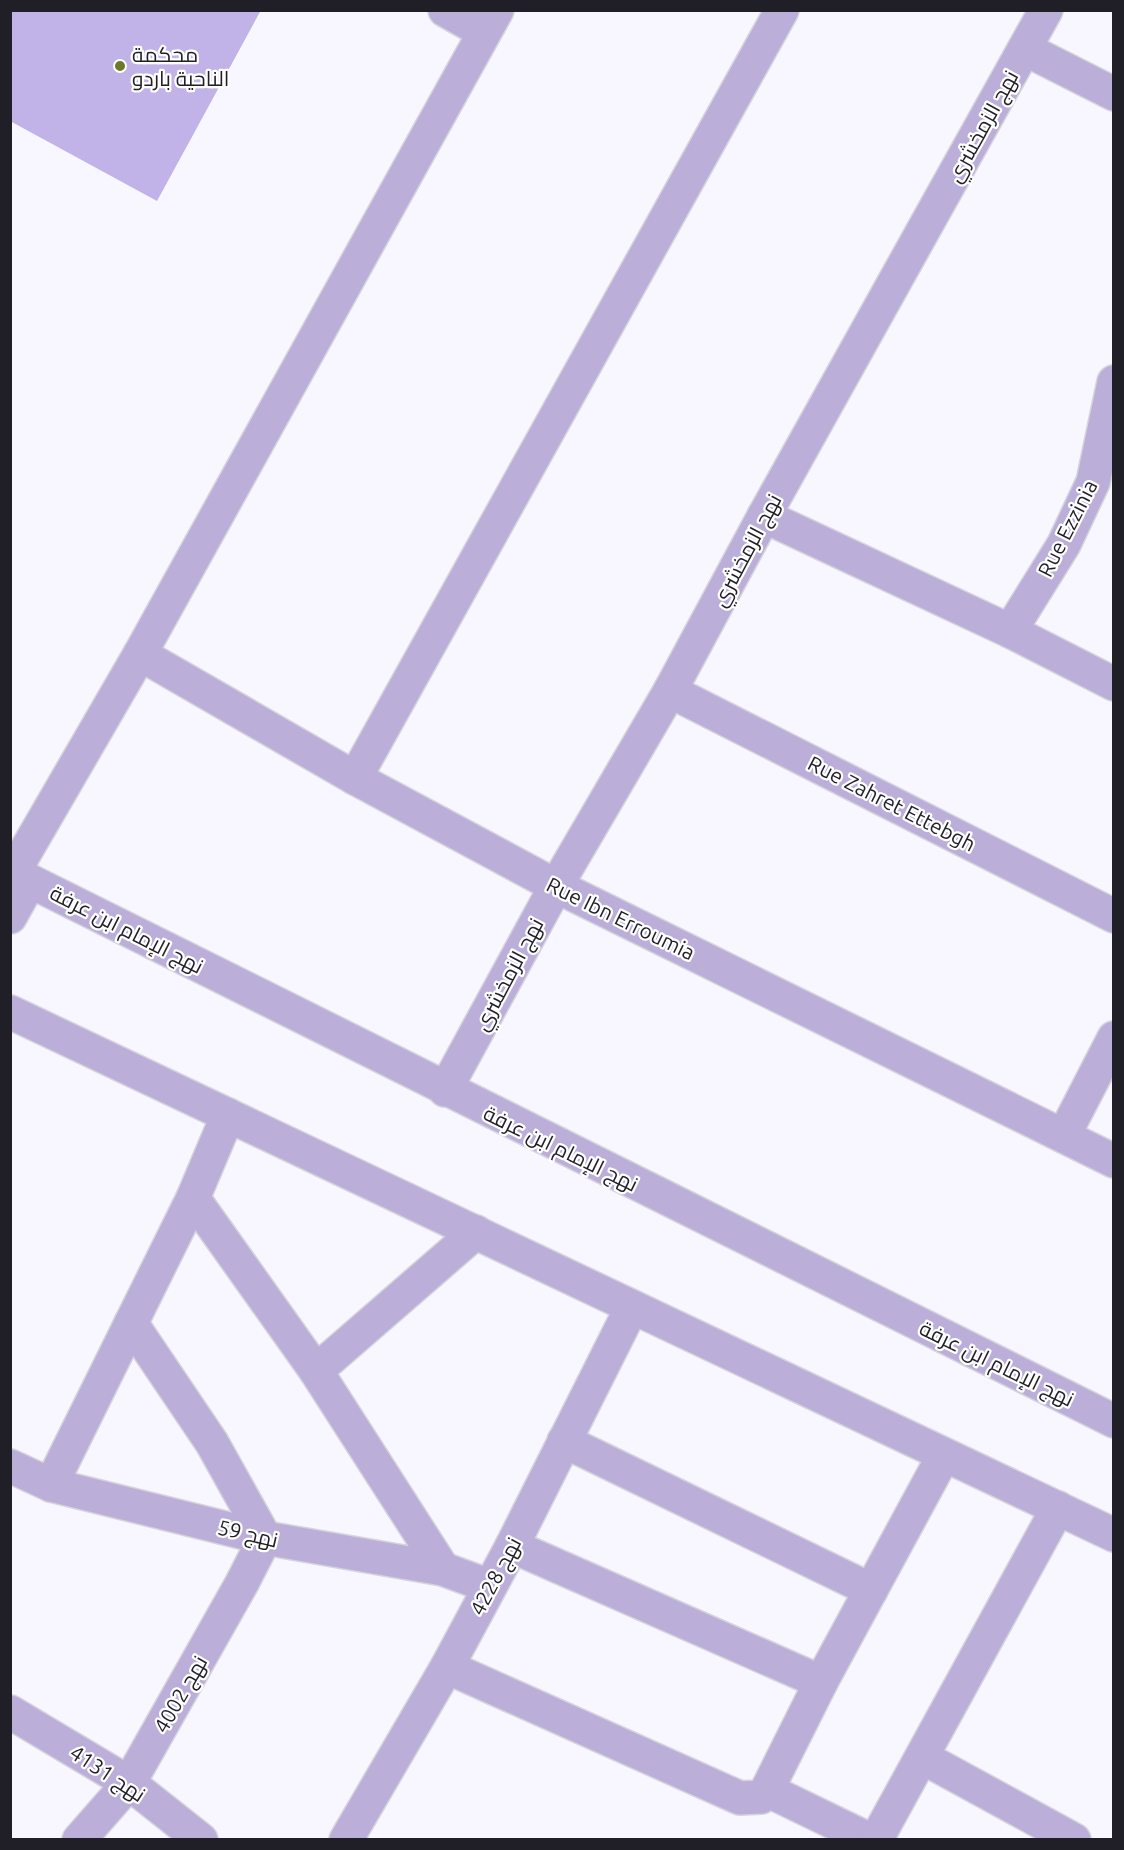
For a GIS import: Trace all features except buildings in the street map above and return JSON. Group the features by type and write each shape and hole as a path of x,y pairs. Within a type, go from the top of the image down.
{"street":[{"path":"10,917 18,875 490,21 445,10"},
{"path":"355,778 782,10"},
{"name":"نهج الزمخشري","path":"445,1090 556,886 670,691 764,516 1046,10"},
{"path":"1024,49 1113,94"},
{"name":"Rue Ezzinia","path":"1010,632 1064,544 1093,482 1113,382"},
{"path":"764,516 1010,632 1113,684"},
{"name":"Rue Ibn Erroumia","path":"140,654 355,778 556,886 1064,1134 1113,1161"},
{"name":"Rue Zahret Ettebgh","path":"670,691 1113,916"},
{"name":"نهج الإمام ابن عرفة","path":"18,875 445,1090 1113,1421"},
{"path":"10,1012 1113,1535"},
{"path":"1064,1134 1113,1038"},
{"path":"51,1485 193,1198 228,1115"},
{"path":"193,1198 316,1371 443,1569"},
{"path":"316,1371 476,1232"},
{"name":"نهج 4228","path":"346,1839 447,1667 512,1546 632,1306"},
{"path":"131,1323 212,1443 265,1538"},
{"path":"564,1441 871,1590"},
{"path":"447,1667 740,1798 761,1797 767,1790 821,1682 944,1455"},
{"name":"نهج 59","path":"10,1466 51,1485 265,1538 443,1569 489,1586"},
{"path":"876,1839 1058,1508"},
{"name":"نهج 4002","path":"79,1839 129,1783 265,1538"},
{"path":"512,1546 821,1682"},
{"name":"نهج 4131","path":"10,1712 129,1783 201,1839"},
{"path":"922,1757 1074,1839"},
{"path":"767,1790 870,1839"}],"place":[{"name":"محكمة الناحية باردو","path":"120,66"}]}
